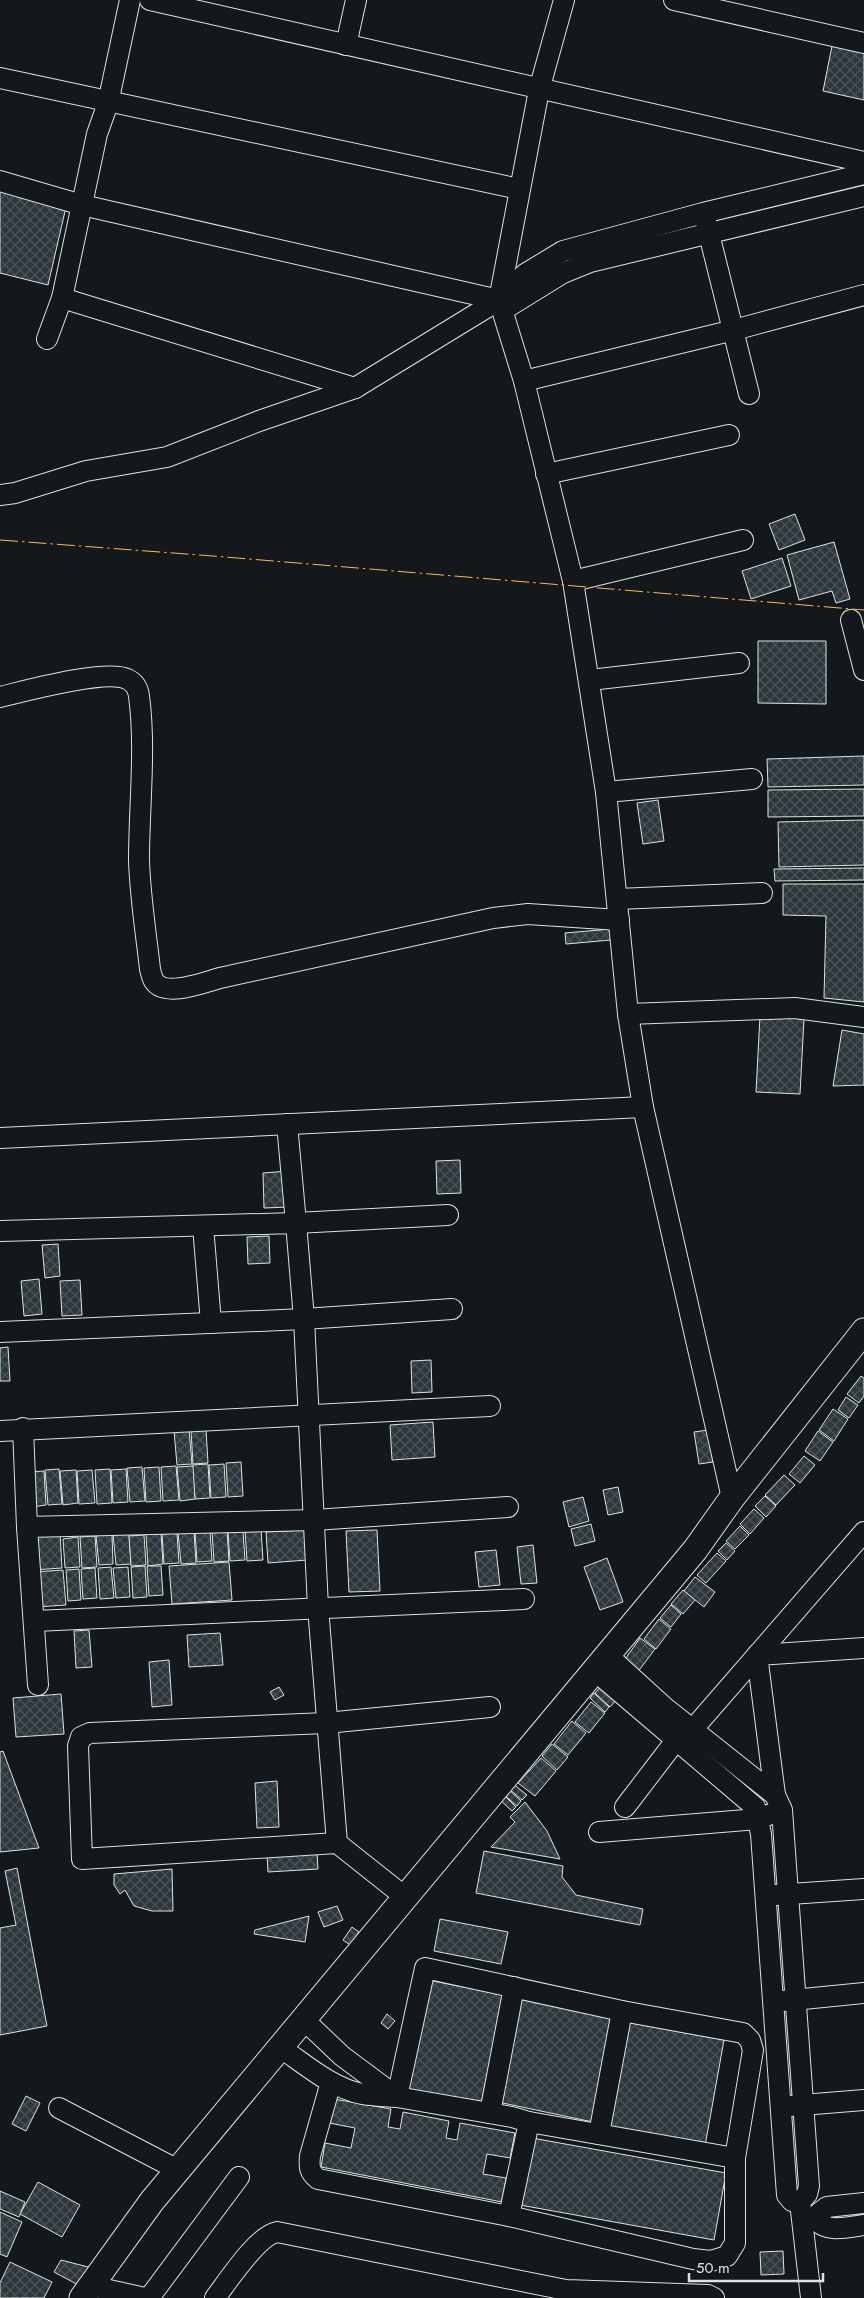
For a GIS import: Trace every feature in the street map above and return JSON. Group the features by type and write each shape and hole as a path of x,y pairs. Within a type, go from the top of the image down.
{"main road":[{"path":"87,2292 152,2201 695,1550 732,1498 864,1331"}],"street":[{"path":"47,339 62,298 97,134 108,103 130,0"},
{"path":"150,0 539,90 864,162"},
{"path":"346,45 356,0"},
{"path":"564,0 539,90 501,305 524,381 573,581 606,792 628,1014 643,1106 732,1498"},
{"path":"674,0 864,44"},
{"path":"0,78 108,103 520,189"},
{"path":"501,305 524,274 563,251 703,213 864,174"},
{"path":"0,181 82,205 501,305"},
{"path":"0,495 15,493 86,471 167,457 259,421 355,388 501,305 575,268 864,196"},
{"path":"703,213 749,394"},
{"path":"524,381 734,330 864,295"},
{"path":"62,298 355,388"},
{"path":"546,474 729,435"},
{"path":"573,581 743,540"},
{"path":"851,620 864,670"},
{"path":"590,680 739,663"},
{"path":"0,697 68,682 119,676 128,680 136,687 139,695 141,732 139,862 150,969 154,981 159,986 179,989 493,918 528,914 619,920"},
{"path":"606,792 752,779"},
{"path":"617,899 762,893"},
{"path":"628,1014 795,1008 864,1017"},
{"path":"0,1138 643,1106"},
{"path":"287,1124 304,1319 307,1416 318,1607 337,1843"},
{"path":"0,1231 296,1223 448,1215"},
{"path":"203,1226 210,1323"},
{"path":"0,1332 304,1319 452,1308"},
{"path":"0,1430 490,1406"},
{"path":"23,1428 27,1527 38,1685"},
{"path":"27,1527 314,1520 508,1508"},
{"path":"626,1807 693,1741 757,1655 864,1532"},
{"path":"35,1621 524,1599"},
{"path":"757,1655 864,1648"},
{"path":"757,1655 779,1803 788,1894 809,2186 807,2194 800,2202"},
{"path":"600,1663 693,1741 779,1803"},
{"path":"405,1897 337,1843 82,1859 78,1746 81,1737 90,1733 326,1723 490,1707"},
{"path":"693,1741 755,1807 758,1819 788,2195 792,2201 800,2202"},
{"path":"599,1832 758,1819 779,1803"},
{"path":"765,1896 864,1889"},
{"path":"331,2082 310,2156 309,2166 312,2174 318,2179 508,2216 711,2261 727,2256 735,2243 735,2158 753,2059 750,2040 743,2033 622,2010 425,1968 397,2097"},
{"path":"490,2113 514,1987"},
{"path":"773,2002 864,1994"},
{"path":"599,2134 622,2010"},
{"path":"304,2020 342,2056 397,2097"},
{"path":"281,2048 331,2082 361,2094 397,2097 735,2158"},
{"path":"781,2106 864,2100"},
{"path":"59,2108 178,2170"},
{"path":"508,2216 529,2122"},
{"path":"149,2298 239,2177"},
{"path":"800,2202 810,2222 811,2298"},
{"path":"810,2222 827,2207 864,2203"},
{"path":"810,2222 833,2228 864,2226"},
{"path":"215,2298 260,2242 272,2233 278,2232 566,2294 708,2295 714,2298"},
{"path":"87,2292 145,2298"}],"building":[{"path":"832,46 864,53 864,100 823,91"},
{"path":"0,191 66,207 48,285 0,273"},
{"path":"795,514 805,540 779,550 769,524"},
{"path":"834,542 850,599 836,603 832,591 799,600 787,555"},
{"path":"782,558 791,586 751,599 742,571"},
{"path":"758,641 826,641 826,704 758,703"},
{"path":"864,756 864,785 768,787 767,759"},
{"path":"864,789 864,816 768,817 768,790"},
{"path":"658,800 664,841 643,844 637,803"},
{"path":"864,820 864,865 779,867 778,822"},
{"path":"864,868 864,880 775,881 774,869"},
{"path":"783,884 864,884 864,1002 824,998 826,916 783,915"},
{"path":"611,929 611,940 566,944 565,933"},
{"path":"760,1016 804,1019 800,1094 756,1092"},
{"path":"842,1030 864,1034 864,1085 833,1086"},
{"path":"460,1160 461,1193 437,1194 436,1161"},
{"path":"288,1171 289,1207 264,1208 263,1173"},
{"path":"269,1236 270,1263 248,1264 247,1237"},
{"path":"58,1244 60,1276 45,1278 42,1245"},
{"path":"39,1279 42,1314 24,1316 21,1281"},
{"path":"80,1280 82,1315 62,1316 60,1281"},
{"path":"8,1347 10,1381 0,1381 0,1348"},
{"path":"431,1360 432,1392 412,1393 411,1361"},
{"path":"861,1376 864,1378 864,1396 859,1403 847,1394"},
{"path":"846,1397 858,1405 849,1418 838,1410"},
{"path":"833,1409 848,1419 834,1441 819,1430"},
{"path":"433,1422 435,1457 392,1460 390,1425"},
{"path":"206,1429 208,1463 193,1464 191,1431"},
{"path":"189,1430 192,1464 177,1465 174,1431"},
{"path":"708,1430 713,1462 699,1464 694,1432"},
{"path":"818,1431 833,1442 820,1461 805,1451"},
{"path":"804,1456 815,1465 800,1483 789,1474"},
{"path":"241,1462 243,1496 228,1497 226,1463"},
{"path":"208,1464 210,1498 195,1499 192,1465"},
{"path":"224,1464 226,1497 211,1498 209,1465"},
{"path":"176,1466 179,1500 163,1501 161,1467"},
{"path":"193,1466 195,1499 180,1501 177,1467"},
{"path":"142,1467 145,1501 130,1502 127,1468"},
{"path":"159,1467 161,1501 146,1502 144,1468"},
{"path":"59,1469 62,1504 48,1505 45,1470"},
{"path":"110,1469 112,1503 97,1504 95,1470"},
{"path":"126,1469 128,1502 113,1503 111,1470"},
{"path":"76,1470 78,1503 63,1505 60,1471"},
{"path":"92,1470 95,1503 79,1504 77,1471"},
{"path":"44,1471 46,1505 31,1507 28,1472"},
{"path":"784,1475 795,1485 776,1505 765,1495"},
{"path":"618,1487 623,1512 608,1515 603,1490"},
{"path":"765,1496 776,1506 766,1517 755,1506"},
{"path":"583,1497 589,1521 569,1527 563,1502"},
{"path":"754,1509 764,1518 750,1534 740,1524"},
{"path":"591,1524 595,1541 575,1546 571,1529"},
{"path":"740,1526 749,1535 735,1549 726,1541"},
{"path":"261,1529 263,1560 247,1561 245,1530"},
{"path":"227,1530 229,1561 214,1562 212,1531"},
{"path":"305,1530 307,1560 268,1563 266,1532"},
{"path":"377,1530 380,1591 349,1592 346,1531"},
{"path":"194,1531 196,1563 181,1564 178,1532"},
{"path":"210,1531 212,1561 197,1562 195,1532"},
{"path":"243,1531 245,1560 230,1561 228,1532"},
{"path":"60,1533 62,1568 33,1570 31,1535"},
{"path":"129,1533 131,1564 116,1565 113,1534"},
{"path":"161,1533 163,1564 148,1566 146,1534"},
{"path":"177,1533 179,1563 164,1564 162,1534"},
{"path":"112,1534 113,1564 99,1565 96,1536"},
{"path":"144,1535 146,1565 131,1566 129,1536"},
{"path":"95,1536 97,1567 82,1568 80,1537"},
{"path":"78,1537 80,1567 65,1568 63,1539"},
{"path":"726,1543 735,1551 727,1560 718,1551"},
{"path":"533,1545 537,1583 521,1584 517,1547"},
{"path":"496,1550 500,1585 479,1587 475,1552"},
{"path":"717,1553 726,1561 706,1583 697,1575"},
{"path":"607,1558 623,1602 600,1610 584,1567"},
{"path":"229,1562 232,1600 172,1604 169,1566"},
{"path":"145,1566 147,1597 133,1598 131,1567"},
{"path":"147,1566 161,1566 163,1595 149,1596"},
{"path":"111,1567 114,1598 100,1599 98,1568"},
{"path":"128,1567 130,1597 116,1598 113,1568"},
{"path":"95,1568 97,1598 83,1599 81,1569"},
{"path":"79,1569 81,1600 68,1601 66,1570"},
{"path":"63,1570 66,1605 36,1607 33,1572"},
{"path":"695,1577 715,1592 704,1607 684,1591"},
{"path":"683,1590 695,1600 683,1614 671,1604"},
{"path":"671,1605 681,1614 671,1627 660,1618"},
{"path":"659,1619 671,1629 656,1649 644,1639"},
{"path":"89,1630 92,1667 76,1668 74,1631"},
{"path":"220,1633 223,1665 189,1667 187,1635"},
{"path":"640,1638 655,1649 637,1673 623,1662"},
{"path":"169,1660 172,1705 152,1707 149,1662"},
{"path":"602,1685 617,1699 610,1707 595,1693"},
{"path":"279,1687 284,1695 275,1700 270,1692"},
{"path":"594,1693 609,1707 605,1712 590,1698"},
{"path":"61,1694 64,1734 16,1737 13,1698"},
{"path":"591,1702 605,1713 589,1733 575,1722"},
{"path":"572,1721 586,1733 568,1755 554,1744"},
{"path":"552,1744 568,1757 557,1770 542,1756"},
{"path":"3,1751 39,1848 0,1852 0,1752"},
{"path":"541,1758 556,1771 535,1796 518,1783"},
{"path":"277,1781 279,1827 257,1828 255,1783"},
{"path":"512,1783 527,1795 522,1800 508,1788"},
{"path":"507,1788 521,1801 517,1806 502,1793"},
{"path":"502,1793 516,1807 512,1811 498,1798"},
{"path":"525,1802 547,1831 560,1859 491,1847 515,1822 510,1817"},
{"path":"484,1851 563,1866 562,1877 576,1895 643,1909 640,1925 476,1893"},
{"path":"317,1852 318,1869 268,1872 267,1855"},
{"path":"17,1868 47,2026 0,2035 0,1928 16,1925 5,1871"},
{"path":"172,1869 173,1911 152,1911 134,1906 125,1890 120,1894 114,1885 114,1874"},
{"path":"337,1906 343,1920 324,1927 318,1912"},
{"path":"309,1916 305,1942 254,1934 255,1930"},
{"path":"440,1919 508,1932 501,1964 434,1951"},
{"path":"352,1927 359,1932 350,1945 343,1940"},
{"path":"428,1980 503,1995 481,2105 406,2090"},
{"path":"520,1996 615,2016 593,2122 498,2102"},
{"path":"387,2014 395,2021 388,2029 381,2023"},
{"path":"626,2022 724,2040 705,2146 607,2127"},
{"path":"26,2096 40,2103 26,2131 12,2124"},
{"path":"334,2099 391,2109 388,2127 400,2129 403,2112 449,2121 446,2138 457,2140 460,2123 515,2133 510,2158 487,2154 483,2174 506,2178 502,2202 321,2167 325,2143 351,2148 355,2128 329,2123"},
{"path":"532,2138 726,2173 714,2240 520,2205"},
{"path":"38,2182 80,2205 62,2237 20,2214"},
{"path":"0,2191 25,2202 19,2217 0,2209"},
{"path":"0,2212 22,2222 7,2257 0,2254"},
{"path":"783,2251 784,2274 761,2275 760,2252"},
{"path":"61,2260 92,2268 82,2287 54,2272"},
{"path":"10,2262 52,2282 44,2298 0,2298 0,2283"}],"power":[{"path":"0,540 864,610"}]}
